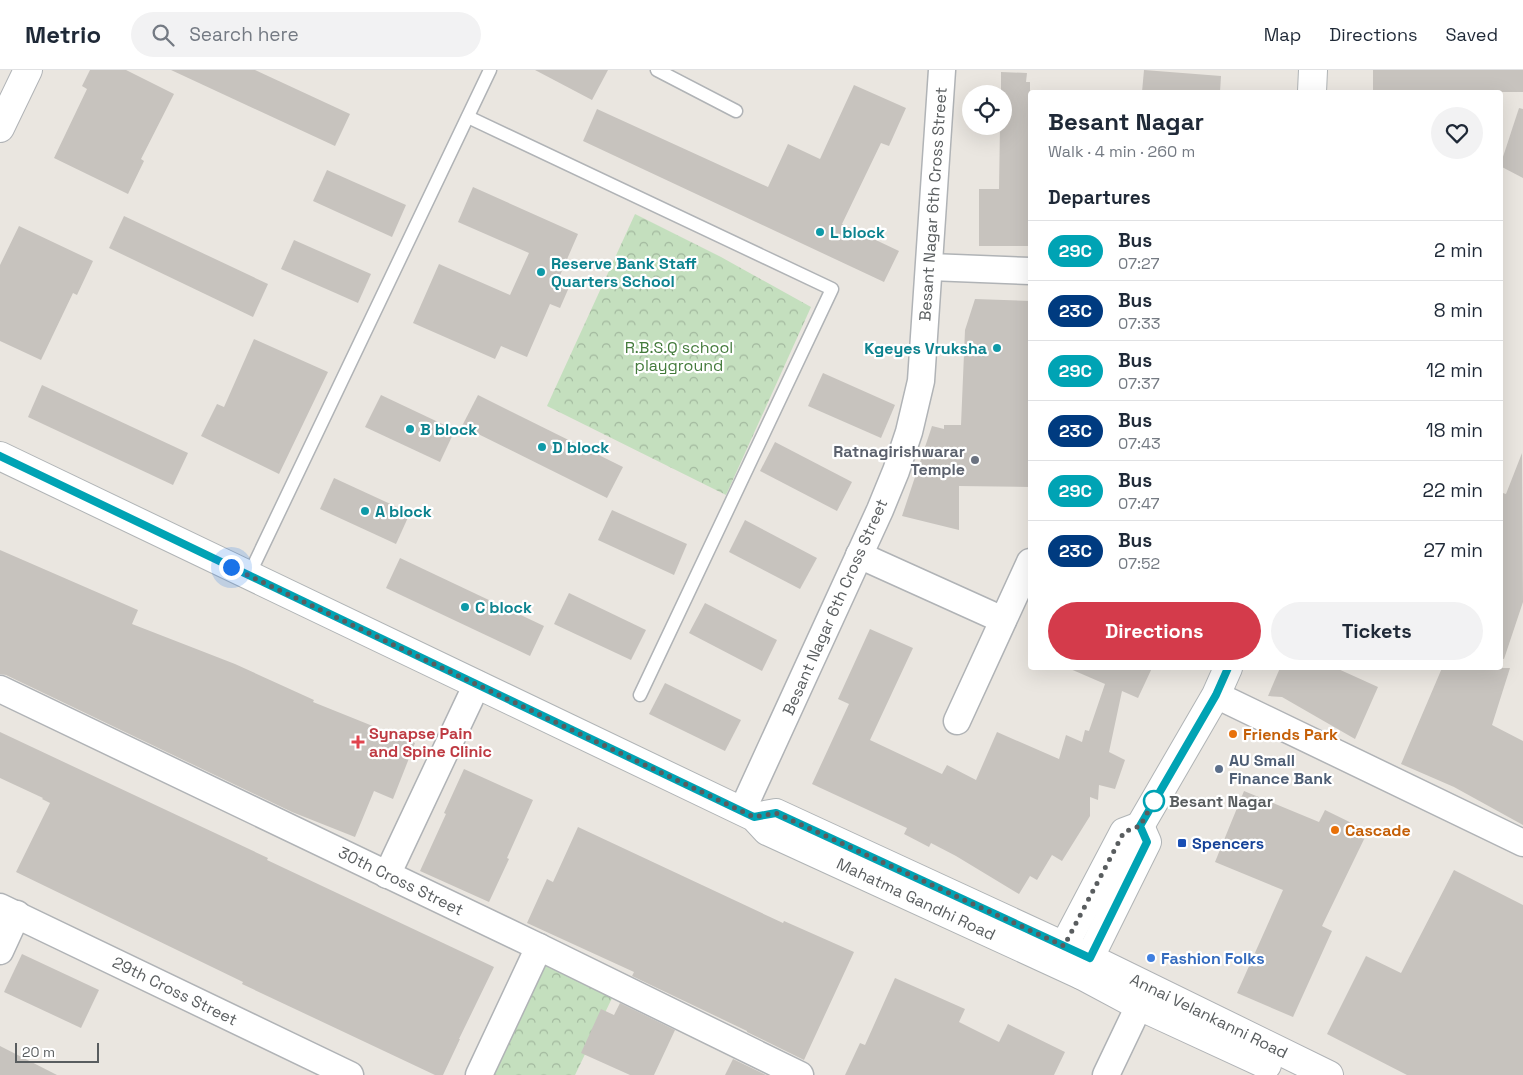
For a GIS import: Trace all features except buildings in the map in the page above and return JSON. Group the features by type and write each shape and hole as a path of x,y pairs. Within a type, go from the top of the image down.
{"main road":[{"path":"0,128 28,70"},
{"path":"1312,90 1313,70"},
{"name":"Mahatma Gandhi Road","path":"0,456 748,814 767,831 1086,967"},
{"path":"1060,955 1124,832 1140,826 1216,695 1227,670"},
{"path":"1086,967 1147,842 1140,826"},
{"name":"Annai Velankanni Road","path":"1086,967 1144,996 1288,1075"},
{"name":"Annai Velankanni Road","path":"1144,996 1328,1075"}],"street":[{"name":"Besant Nagar 6th Cross Street","path":"748,814 896,471 910,432 921,381 942,70"},
{"path":"930,266 1028,271"},
{"path":"859,555 1003,620"},
{"path":"957,721 1028,566"},
{"path":"387,875 477,684"},
{"name":"30th Cross Street","path":"0,689 539,947 800,1075"},
{"path":"1216,695 1523,843"},
{"path":"0,951 9,910"},
{"name":"29th Cross Street","path":"9,910 350,1075"},
{"path":"479,1075 539,947"},
{"path":"1106,1075 1144,996"}],"lane":[{"path":"249,576 490,70"},
{"path":"657,70 736,111"},
{"path":"468,117 832,289 640,695"}],"green space":[{"name":"R.B.S.Q school playground","path":"635,214 721,257 811,307 726,495 547,406"},
{"path":"539,957 614,994 575,1075 483,1075"}],"bus line":[{"name":"29C","path":"0,456 754,817 776,813 1090,958 1147,842 1140,826 1216,695 1227,670"}],"place":[{"name":"L block","path":"820,232"},
{"name":"Reserve Bank Staff Quarters School","path":"541,272"},
{"name":"Kgeyes Vruksha","path":"997,348"},
{"name":"B block","path":"410,429"},
{"name":"D block","path":"542,447"},
{"name":"Ratnagirishwarar Temple","path":"975,460"},
{"name":"A block","path":"365,511"},
{"name":"C block","path":"465,607"},
{"name":"Friends Park","path":"1233,734"},
{"name":"Synapse Pain and Spine Clinic","path":"358,742"},
{"name":"AU Small Finance Bank","path":"1219,769"},
{"name":"Besant Nagar","path":"1154,801"},
{"name":"Cascade","path":"1335,830"},
{"name":"Spencers","path":"1182,843"},
{"name":"Fashion Folks","path":"1151,958"}],"route":[{"path":"231,567 754,817 776,813 1064,946 1124,832 1140,826 1154,801"}]}
